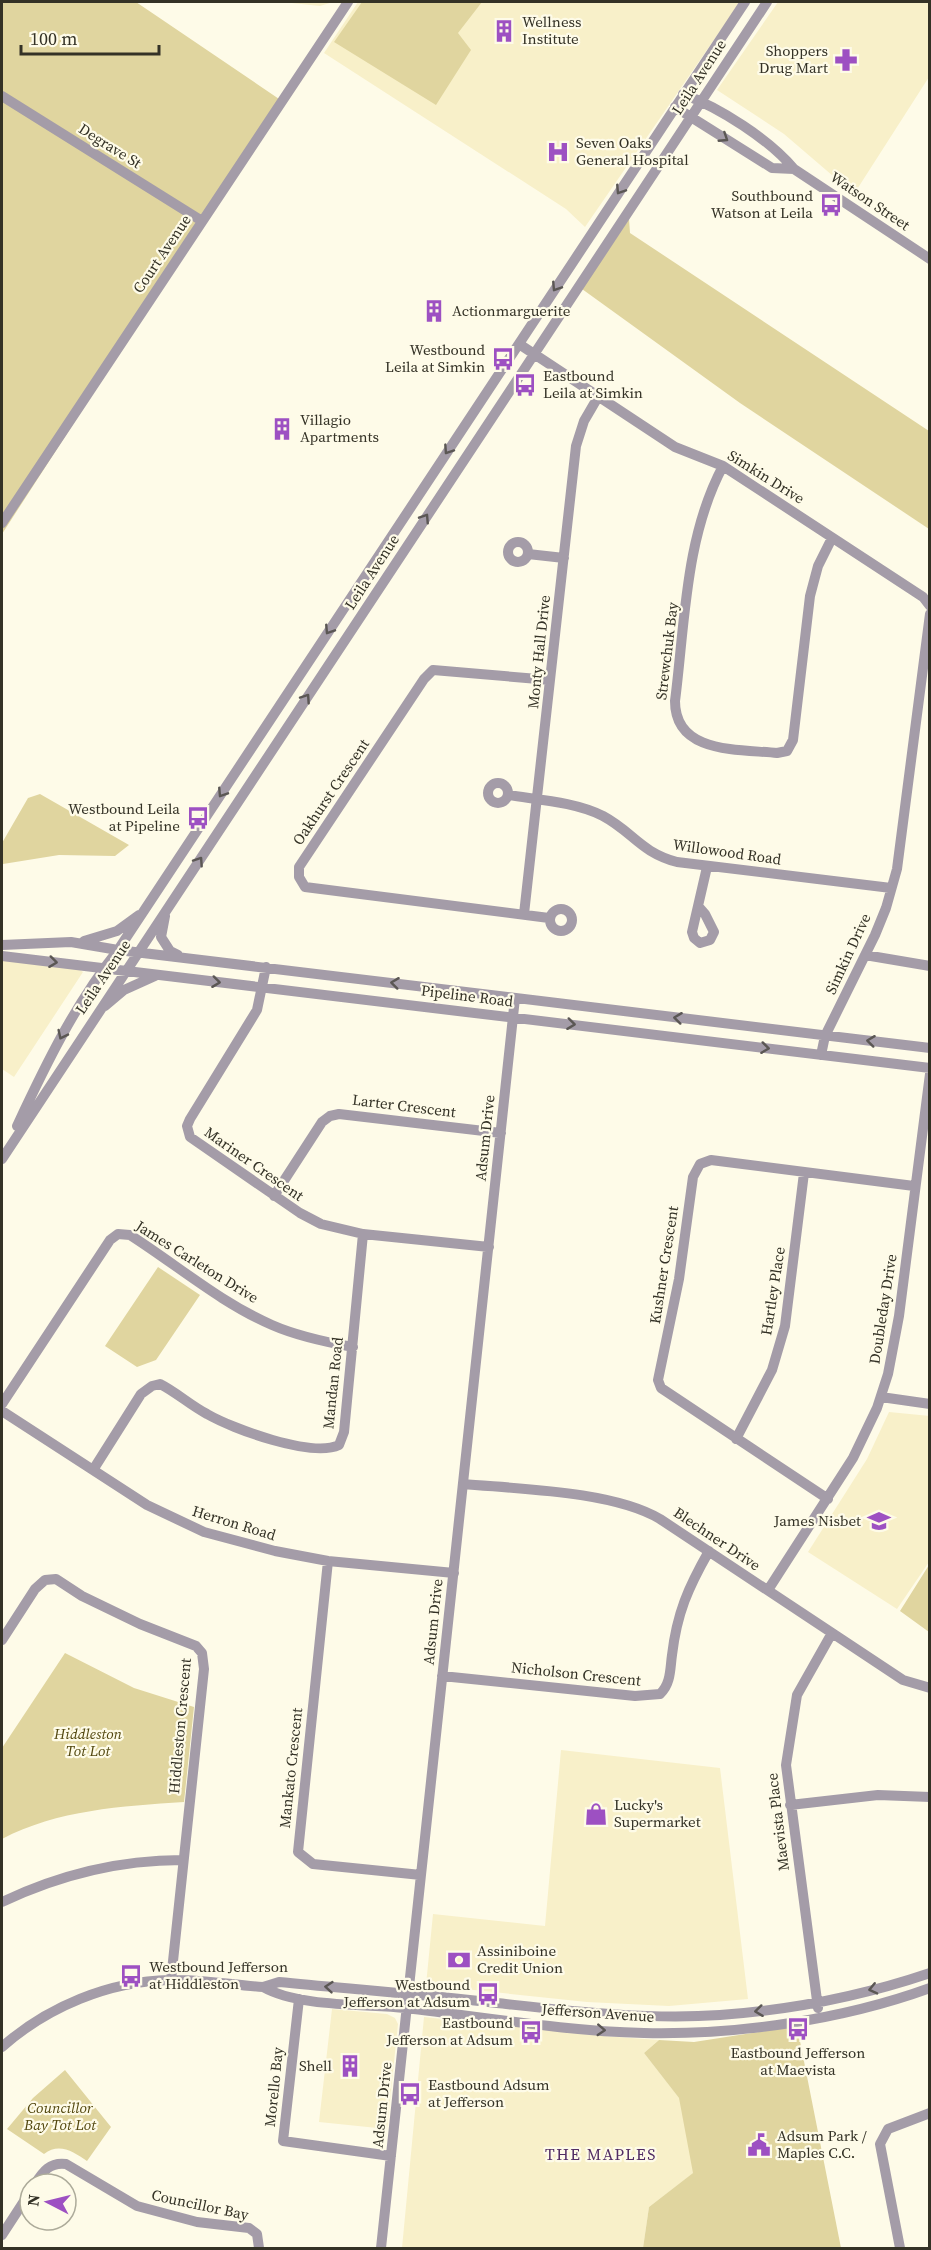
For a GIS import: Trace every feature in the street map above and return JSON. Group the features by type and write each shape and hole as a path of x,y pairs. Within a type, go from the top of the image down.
{"street":[{"name":"Court Avenue","path":"2,523 348,2"},
{"name":"Leila Avenue","path":"745,2 144,912 67,1023 2,1159 124,971 767,2"},
{"name":"Watson Street","path":"683,94 701,101 781,152 794,169 930,259"},
{"name":"Degrave St","path":"2,96 202,222"},
{"name":"Watson Street","path":"675,106 772,168 794,169"},
{"name":"Simkin Drive","path":"519,344 675,447 723,466 923,597 930,606"},
{"name":"Monty Hall Drive","path":"525,914 576,446 584,421 598,398"},
{"name":"Strewchuk Bay","path":"723,466 704,508 696,542 675,701 675,714 687,735 708,744 777,753 787,751 793,740 813,579 832,538"},
{"path":"528,554 564,558"},
{"name":"Simkin Drive","path":"821,1055 825,1036 883,917 891,888 903,833 930,614"},
{"name":"Oakhurst Crescent","path":"549,918 305,887 299,878 299,867 424,679 433,670 550,680"},
{"name":"Willowood Road","path":"508,795 586,809 615,823 644,849 659,857 707,867 891,888"},
{"path":"698,906 707,867"},
{"path":"166,909 161,937 170,951 181,957"},
{"path":"71,942 92,940 117,931 144,912"},
{"name":"Pipeline Road","path":"2,945 71,942 118,950 930,1048"},
{"path":"865,955 928,966"},
{"name":"Pipeline Road","path":"2,956 930,1068"},
{"name":"Mariner Crescent","path":"266,967 264,987 257,1010 187,1126 190,1137 274,1196 321,1224 363,1234 489,1247"},
{"path":"100,1009 124,990 158,975"},
{"name":"Adsum Drive","path":"381,2248 515,998"},
{"name":"Doubleday Drive","path":"768,1590 853,1458 881,1397 893,1353 899,1316 930,1074"},
{"name":"Larter Crescent","path":"274,1196 322,1122 330,1116 339,1114 501,1133"},
{"name":"Kushner Crescent","path":"828,1499 661,1388 658,1380 679,1279 693,1177 700,1164 711,1160 914,1186"},
{"name":"Hartley Place","path":"736,1439 772,1370 785,1326 804,1173"},
{"name":"James Carleton Drive","path":"2,1404 110,1240 118,1234 130,1235 223,1297 269,1324 305,1336 353,1347"},
{"name":"Mandan Road","path":"93,1470 141,1394 159,1384 208,1415 266,1438 319,1450 331,1449 342,1440 363,1234"},
{"path":"881,1397 930,1404"},
{"name":"Herron Road","path":"2,1411 147,1505 204,1532 275,1551 328,1561 453,1573"},
{"name":"Blechner Drive","path":"463,1484 615,1502 652,1514 903,1680 930,1688"},
{"name":"Nicholson Crescent","path":"442,1676 635,1696 660,1695 666,1689 669,1678 676,1624 686,1593 709,1551"},
{"name":"Mankato Crescent","path":"328,1561 298,1852 313,1864 421,1875"},
{"name":"Hiddleston Crescent","path":"2,1640 35,1589 45,1580 56,1579 82,1596 200,1649 204,1669 171,1980"},
{"name":"Maevista Place","path":"819,2017 786,1765 792,1714 807,1673 832,1633"},
{"path":"790,1805 878,1795 930,1797"},
{"path":"2,1902 31,1888 96,1868 140,1862 182,1860"},
{"name":"Jefferson Avenue","path":"2,2048 29,2026 82,1998 131,1985 171,1980 263,1987 279,1982 618,2015 692,2016 720,2015 816,2002 893,1985 930,1973"},
{"name":"Jefferson Avenue","path":"263,1987 278,1996 299,1999 407,2008 543,2025 642,2033 703,2032 819,2017 930,1988"},
{"name":"Morello Bay","path":"299,1999 283,2141 392,2156"},
{"path":"543,2025 548,2008"},
{"path":"692,2016 703,2032"},
{"path":"900,2248 880,2144 888,2129 930,2113"},
{"name":"Councillor Bay","path":"44,2172 49,2166 58,2163 66,2164 138,2206 197,2222 249,2228 256,2234 259,2248"},
{"path":"2,2235 18,2210"}],"shaded area":[{"path":"282,2 333,2 320,6"},
{"name":"Seven Oaks General Hospital","path":"358,2 740,2 585,227 566,209 324,53"},
{"path":"778,2 929,2 929,77 854,194 784,134 717,90"},
{"path":"3,960 76,967 83,972 14,1077 2,1069"},
{"name":"James Nisbet","path":"889,1412 930,1416 929,1562 897,1609 808,1552 867,1459"},
{"path":"561,1750 720,1768 748,1999 669,2006 587,2002 426,1985 433,1914 545,1926"},
{"path":"332,2009 387,2014 395,2018 398,2024 387,2129 319,2122"},
{"path":"424,2017 659,2040 644,2053 698,2122 700,2168 649,2207 643,2248 402,2248"}],"green space":[{"path":"2,2 136,2 282,101 2,534"},
{"path":"362,2 482,2 458,33 471,50 436,105 334,42"},
{"path":"629,219 630,233 929,431 929,529 740,403 582,289"},
{"path":"40,794 129,845 115,856 59,855 3,864 2,843 28,798"},
{"path":"158,1267 200,1295 156,1360 137,1367 105,1346"},
{"path":"929,1565 930,1632 900,1611"},
{"name":"Hiddleston Tot Lot","path":"65,1653 134,1688 194,1707 184,1802 90,1811 23,1829 2,1839 2,1748"},
{"name":"Adsum Park / Maples C.C.","path":"797,2026 841,2248 643,2248 649,2207 693,2173 679,2098 644,2053 659,2040 694,2042"},
{"name":"Councillor Bay Tot Lot","path":"65,2070 111,2127 87,2161 72,2152 61,2149 50,2150 44,2154 7,2129 33,2098"}],"place":[{"name":"Wellness Institute","path":"504,31"},
{"name":"Shoppers Drug Mart","path":"846,60"},
{"name":"Seven Oaks General Hospital","path":"558,152"},
{"name":"Southbound Watson at Leila","path":"831,205"},
{"name":"Actionmarguerite","path":"434,311"},
{"name":"Westbound Leila at Simkin","path":"503,359"},
{"name":"Eastbound Leila at Simkin","path":"525,385"},
{"name":"Villagio Apartments","path":"282,429"},
{"name":"Westbound Leila at Pipeline","path":"198,818"},
{"name":"James Nisbet","path":"879,1521"},
{"name":"Lucky's Supermarket","path":"596,1814"},
{"name":"Assiniboine Credit Union","path":"459,1960"},
{"name":"Westbound Jefferson at Hiddleston","path":"131,1976"},
{"name":"Westbound Jefferson at Adsum","path":"488,1994"},
{"name":"Eastbound Jefferson at Maevista","path":"798,2029"},
{"name":"Eastbound Jefferson at Adsum","path":"531,2032"},
{"name":"Shell","path":"350,2066"},
{"name":"Eastbound Adsum at Jefferson","path":"410,2094"},
{"name":"Adsum Park / Maples C.C.","path":"759,2145"}],"district":[{"name":"THE MAPLES","path":"601,2154"}]}
